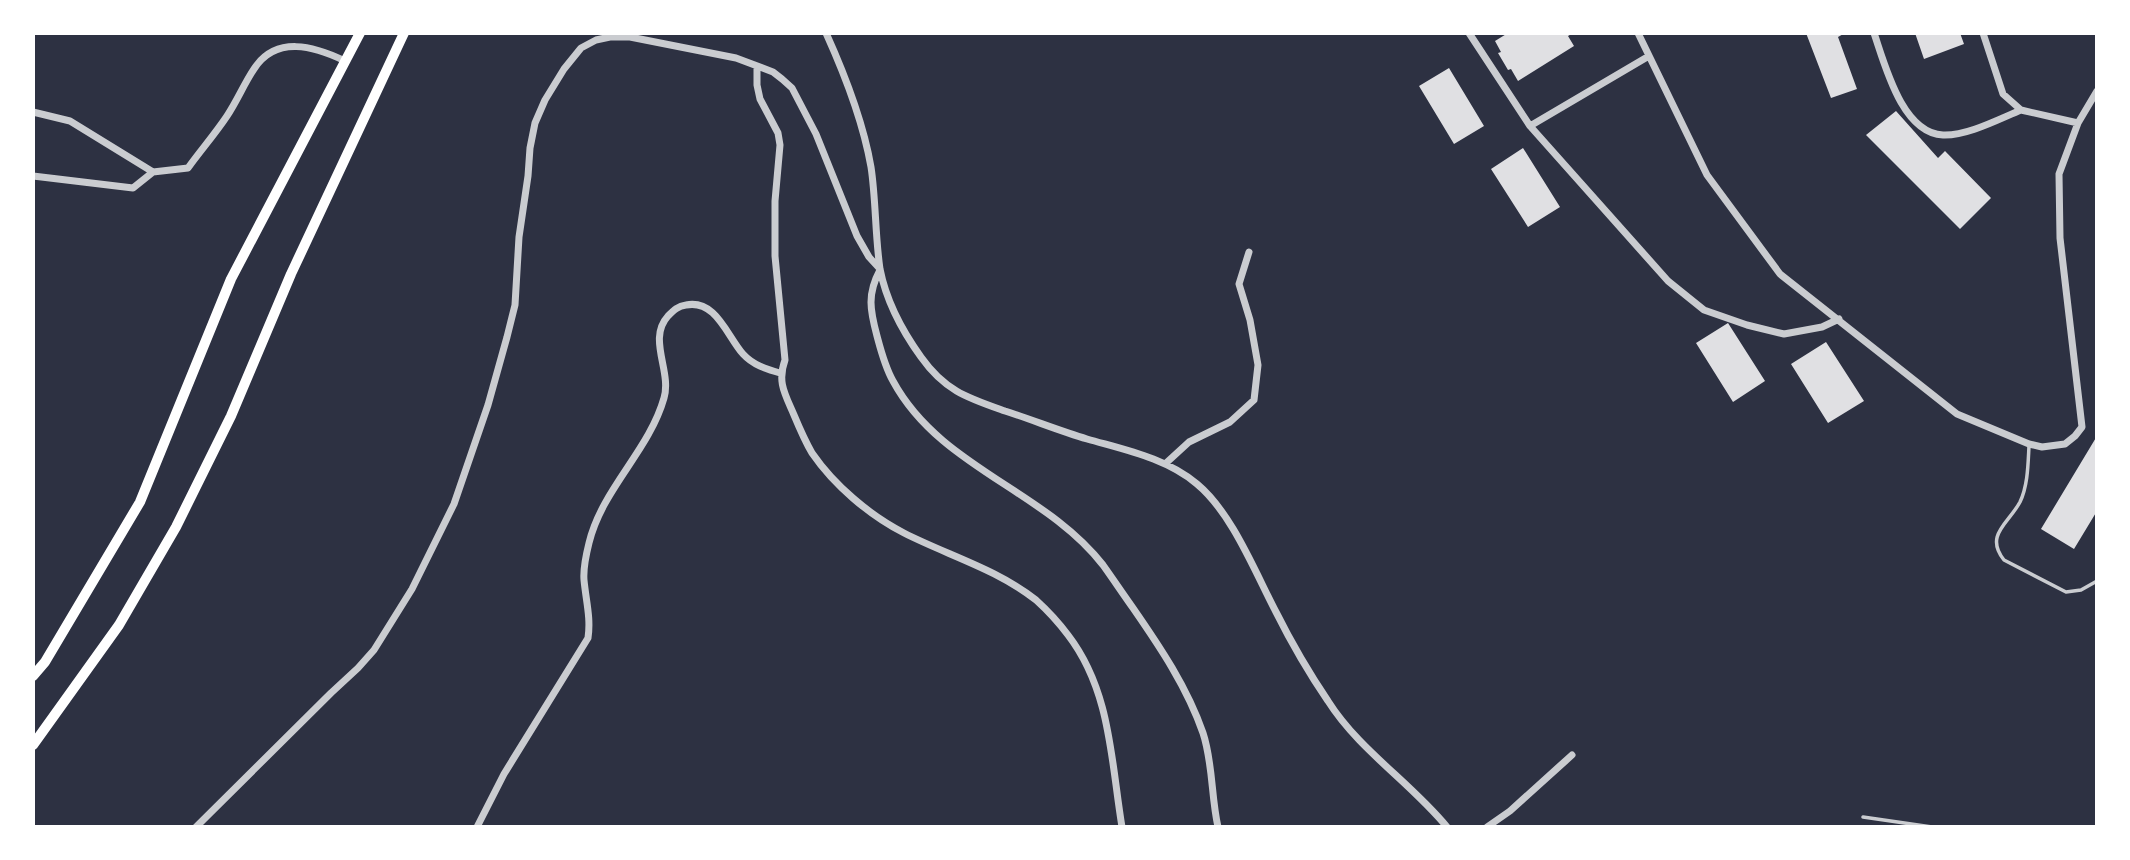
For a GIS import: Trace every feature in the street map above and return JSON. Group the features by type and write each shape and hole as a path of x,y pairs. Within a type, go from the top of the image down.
{"main road":[{"path":"33,676 45,662 141,502 231,279 360,33"},
{"path":"33,745 119,625 176,527 231,416 291,274 404,33"}],"street":[{"path":"826,33 865,140 873,189 880,269 888,299 926,364 949,388 977,402 1088,439 1122,447 1165,464 1196,483 1224,517 1247,554 1283,625 1328,702 1345,725 1447,827"},
{"path":"1469,33 1530,126 1668,281 1704,310 1784,334 1822,327 1839,319"},
{"path":"1638,33 1707,174 1780,274 1957,414 2042,447 2064,443 2075,436 2081,427 2060,238 2059,174 2078,123 2097,91"},
{"path":"1874,33 1893,88 1915,123 1925,130 1943,135 1962,133 2021,110"},
{"path":"1983,33 2003,94 2021,110 2078,123"},
{"path":"196,827 358,668 374,650 412,589 454,504 488,405 515,305 519,237 535,123 564,69 581,48 596,40 630,37 721,54 772,72 792,88 816,134 857,236 869,257 880,269"},
{"path":"33,176 133,188 153,172 188,168 227,115 254,68 267,53 290,46 324,51 345,61"},
{"path":"1530,126 1649,56"},
{"path":"757,67 757,85 778,133 779,145 775,256 785,360 780,373 783,390 811,451 825,469 877,517 904,533 1015,586 1036,600 1069,636 1096,686 1105,715 1122,827"},
{"path":"33,112 70,121 153,172"},
{"path":"1165,464 1189,442 1230,422 1254,400 1258,365 1250,320 1239,284 1249,252"},
{"path":"880,269 873,283 870,301 882,355 892,381 909,406 956,452 1047,514 1101,563 1158,642 1189,700 1208,753 1217,827"},
{"path":"477,827 503,774 588,638 590,614 584,579 587,547 601,510 658,416 665,394 666,380 659,344 665,319 676,308 688,304 700,305 723,324 742,353 753,363 780,373"},
{"path":"1487,827 1510,811 1572,755"}],"lane":[{"path":"2029,444 2028,474 2020,501 1998,533 1996,544 1999,554 2004,561 2066,592 2081,590 2097,581"},
{"path":"1863,817 1932,827"}],"building":[{"path":"1508,33 1573,33 1568,36 1574,46 1518,81 1498,53 1501,52 1495,41"},
{"path":"1806,33 1845,33 1838,37 1857,89 1831,98"},
{"path":"1915,33 1960,33 1964,44 1924,59"},
{"path":"1449,68 1484,126 1454,144 1419,86"},
{"path":"1896,111 1938,158 1945,151 1991,198 1960,229 1866,135"},
{"path":"1523,148 1560,207 1528,227 1491,169"},
{"path":"1728,323 1765,381 1733,402 1696,343"},
{"path":"1826,342 1864,401 1828,423 1791,364"},
{"path":"2097,436 2097,511 2074,549 2041,529"}]}
